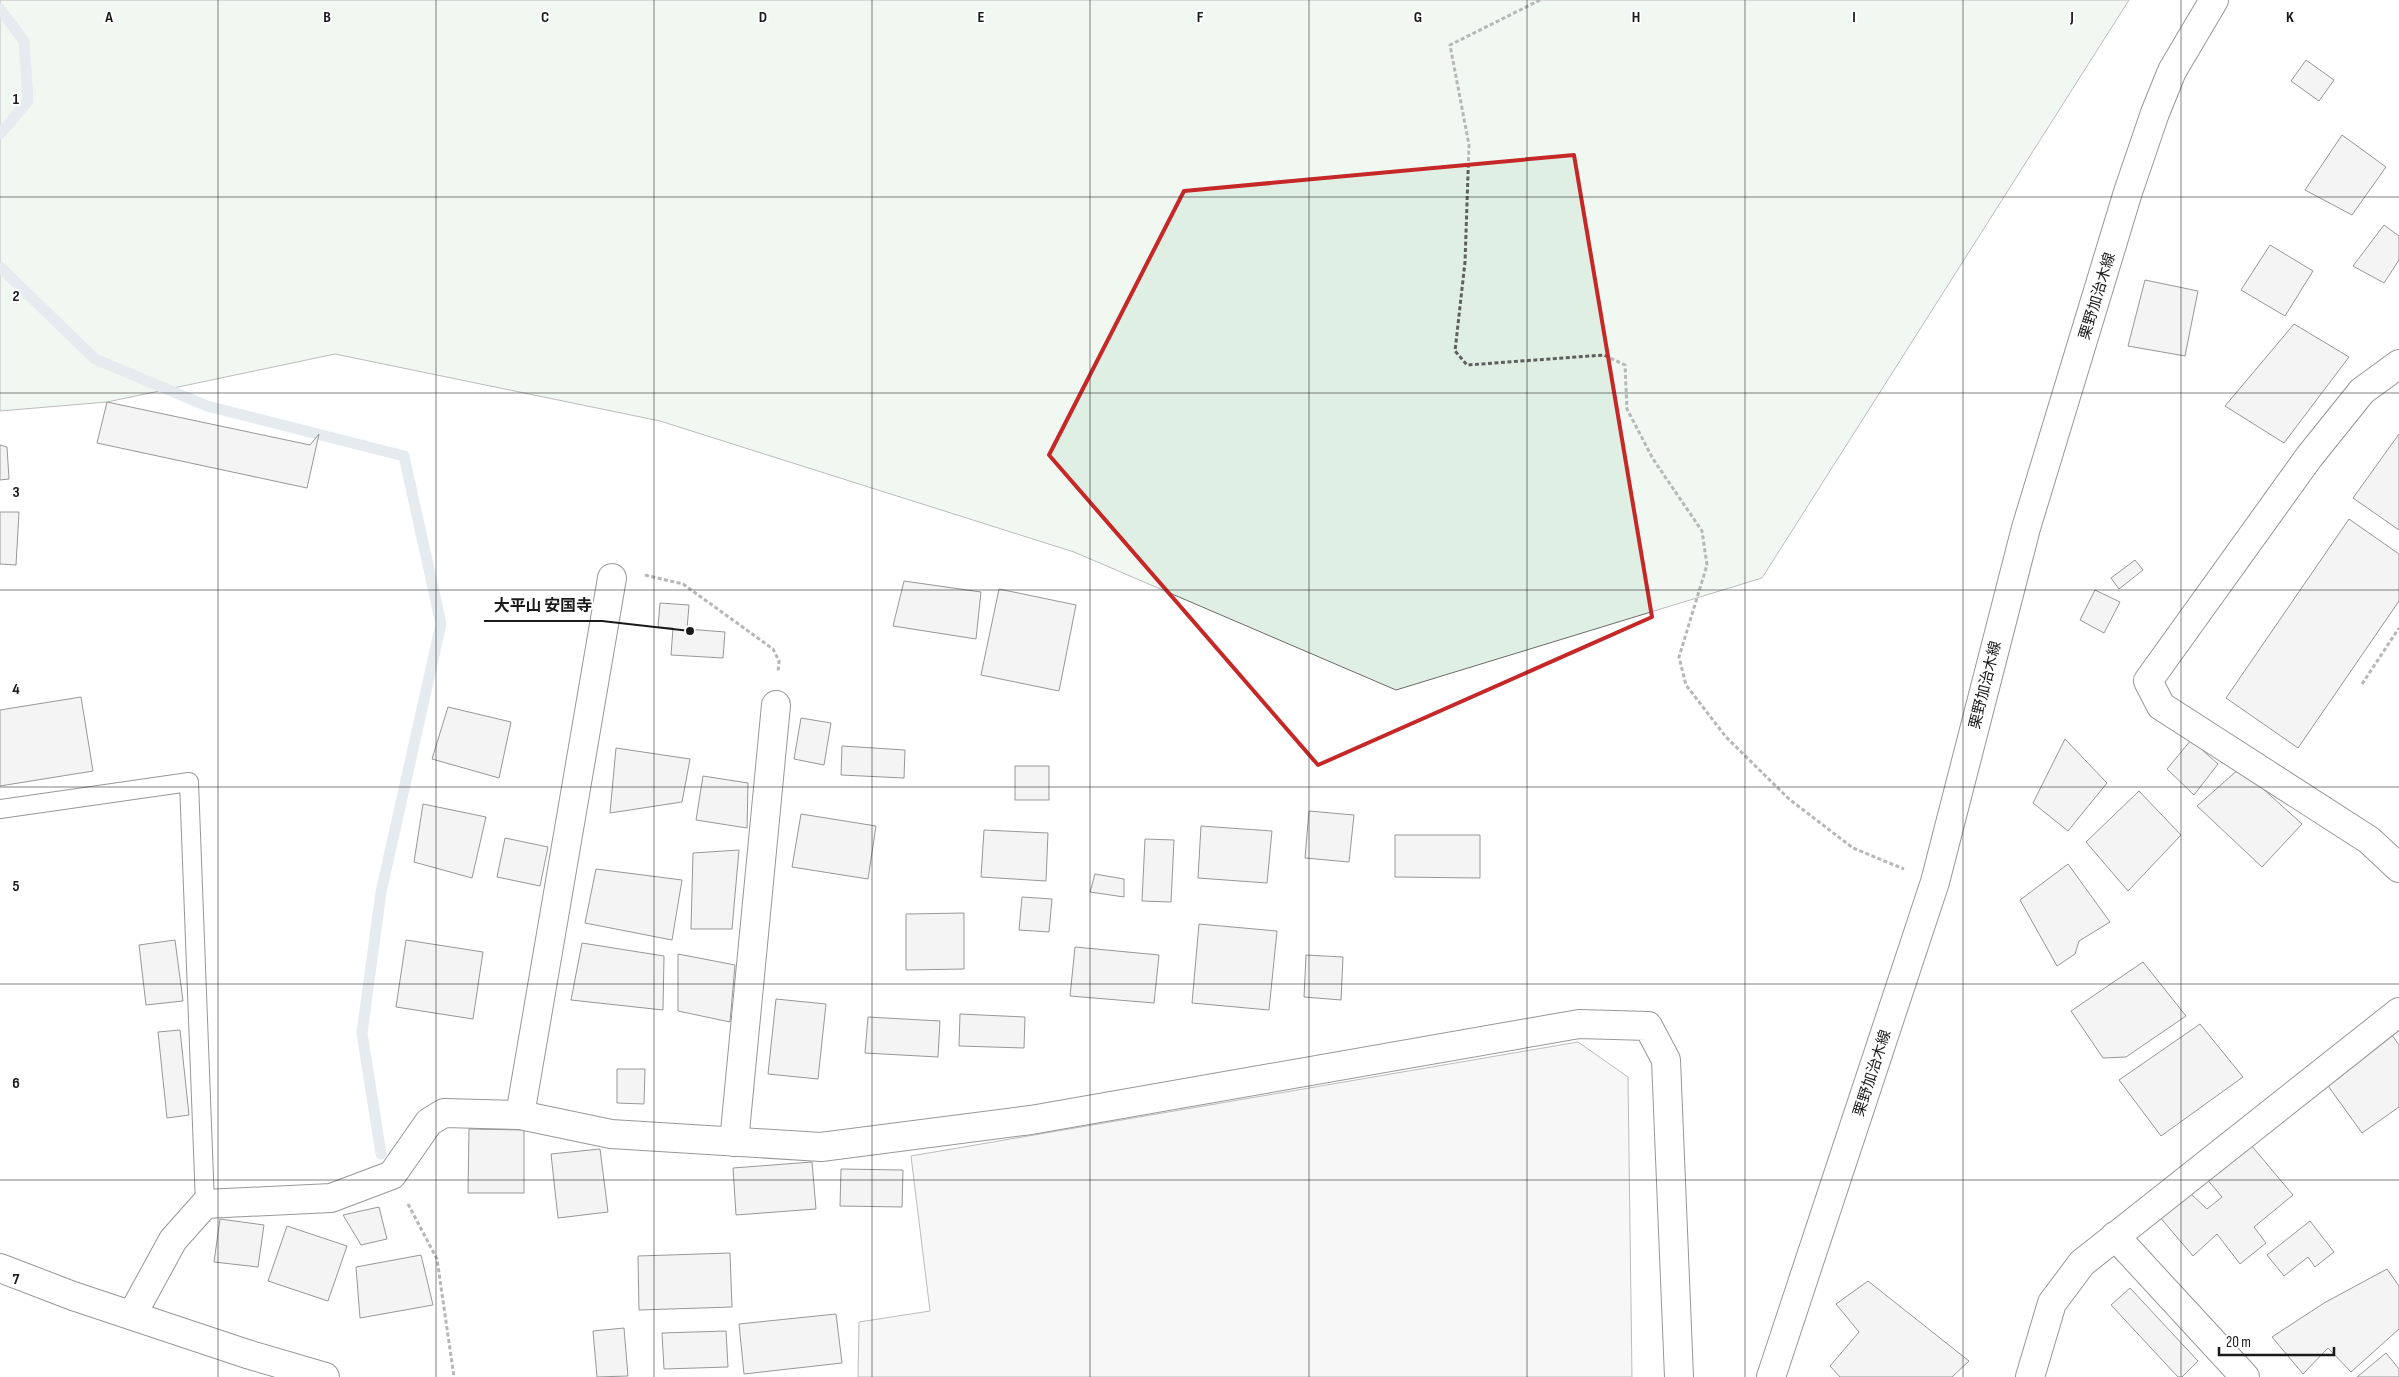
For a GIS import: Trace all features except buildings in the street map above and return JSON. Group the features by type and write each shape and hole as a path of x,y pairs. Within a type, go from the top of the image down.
{"street":[{"name":"栗野加治木線","path":"1771,1377 1935,882 2026,528 2128,192 2155,113 2172,71 2214,0"},
{"path":"2399,364 2362,391 2309,458 2148,681 2161,706 2369,840 2399,868"},
{"path":"520,1115 612,578"},
{"path":"734,1142 776,705"},
{"path":"2030,1377 2052,1303 2082,1263 2399,1012"},
{"path":"132,1315 173,1240 205,1204 331,1198 392,1175 429,1122 444,1113 520,1115 611,1134 821,1147 1031,1120 1579,1024 1648,1026 1666,1060 1679,1377"},
{"path":"2115,1236 2245,1377"},
{"path":"0,1268 132,1315 325,1377"}],"lane":[{"path":"0,809 189,782 205,1204"}],"path":[{"path":"1540,0 1450,45 1469,145 1465,262 1455,351 1467,365 1604,355 1625,365 1627,409 1653,459 1702,531 1707,565 1679,657 1686,685 1726,737 1789,799 1853,848 1935,882"},
{"path":"612,578 636,572 683,584 772,649 779,661 776,705"},
{"path":"2362,684 2399,628"},
{"path":"392,1175 437,1259 454,1377"}],"highlighted area":[{"path":"1574,155 1652,617 1318,765 1049,455 1184,191"}],"green space":[{"path":"0,0 2129,0 1762,578 1396,690 1074,552 660,421 335,354 107,402 0,411"}],"shaded area":[{"path":"1578,1042 1628,1077 1632,1377 858,1377 859,1322 930,1311 911,1156"}],"waterway":[{"path":"0,9 24,41 28,101 0,134"},
{"path":"0,267 95,359 207,406 404,456 441,624 381,892 362,1033 381,1154"}],"place":[{"name":"大平山 安国寺","path":"690,631"}]}
